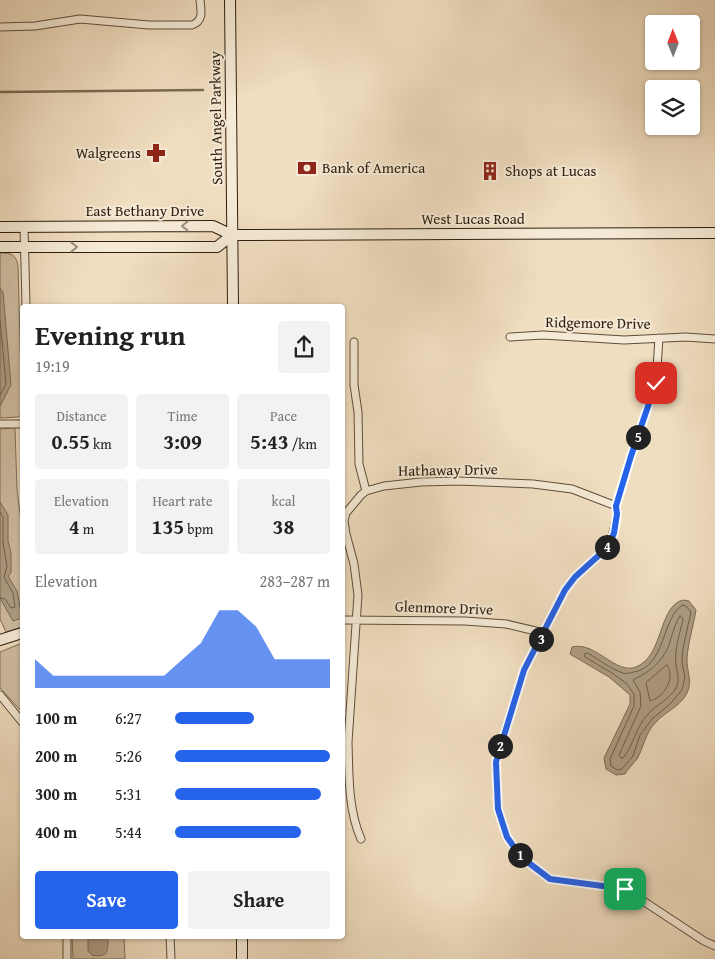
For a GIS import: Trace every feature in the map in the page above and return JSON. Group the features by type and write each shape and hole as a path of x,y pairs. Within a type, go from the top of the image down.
{"main road":[{"name":"South Angel Parkway","path":"230,0 233,304"},
{"name":"East Bethany Drive","path":"0,226 213,226 232,235"},
{"name":"West Lucas Road","path":"232,235 715,233"},
{"path":"0,247 217,246 232,235"},
{"path":"0,640 20,634"},
{"path":"242,939 242,959"}],"street":[{"path":"0,27 35,26 80,19 149,25 192,25 197,23 200,18 200,0"},
{"path":"24,226 26,304"},
{"name":"Ridgemore Drive","path":"510,337 543,334 624,340 686,337 715,339"},
{"path":"659,338 656,383 616,506 617,514 614,533 608,547 575,577 565,590 524,670 496,762 498,809 507,837 521,857 550,879 625,889 704,942 715,946"},
{"path":"345,517 346,513 366,491 359,464 358,412 354,385 354,342"},
{"path":"0,424 20,424"},
{"name":"Hathaway Drive","path":"366,491 384,486 421,482 458,481 533,484 572,489 616,506"},
{"path":"345,528 354,564 358,595 348,750 353,816 361,839"},
{"name":"Glenmore Drive","path":"345,620 465,621 506,624 544,633"},
{"path":"0,695 20,720"},
{"path":"67,939 67,959"},
{"path":"170,939 170,959"}],"shaded area":[{"path":"0,253 7,253 16,259 18,266 20,416 0,418"},
{"path":"15,428 17,489 20,513 20,628 6,632 0,619 0,429"},
{"path":"20,644 20,710 0,688 0,652"},
{"path":"72,939 124,939 125,959 73,959"}],"water":[{"path":"0,288 3,292 11,385 0,406"},
{"path":"0,502 8,515 11,573 8,576 17,591 20,619 13,621 0,598"},
{"path":"683,600 689,601 696,610 687,658 688,689 681,702 652,726 637,759 625,774 616,775 606,769 604,758 630,704 630,695 609,677 570,654 572,647 581,646 613,663 628,668 636,667 652,653 669,611 675,604"},
{"path":"88,939 108,939 106,952 102,956 92,955 88,951"}],"waterway":[{"path":"0,92 203,90"}],"place":[{"name":"Walgreens","path":"156,153"},
{"name":"Bank of America","path":"307,168"},
{"name":"Shops at Lucas","path":"490,171"}],"route":[{"path":"625,889 550,879 521,857 507,837 498,809 496,762 524,670 565,590 575,577 608,547 614,533 617,514 616,506 656,383"}]}
